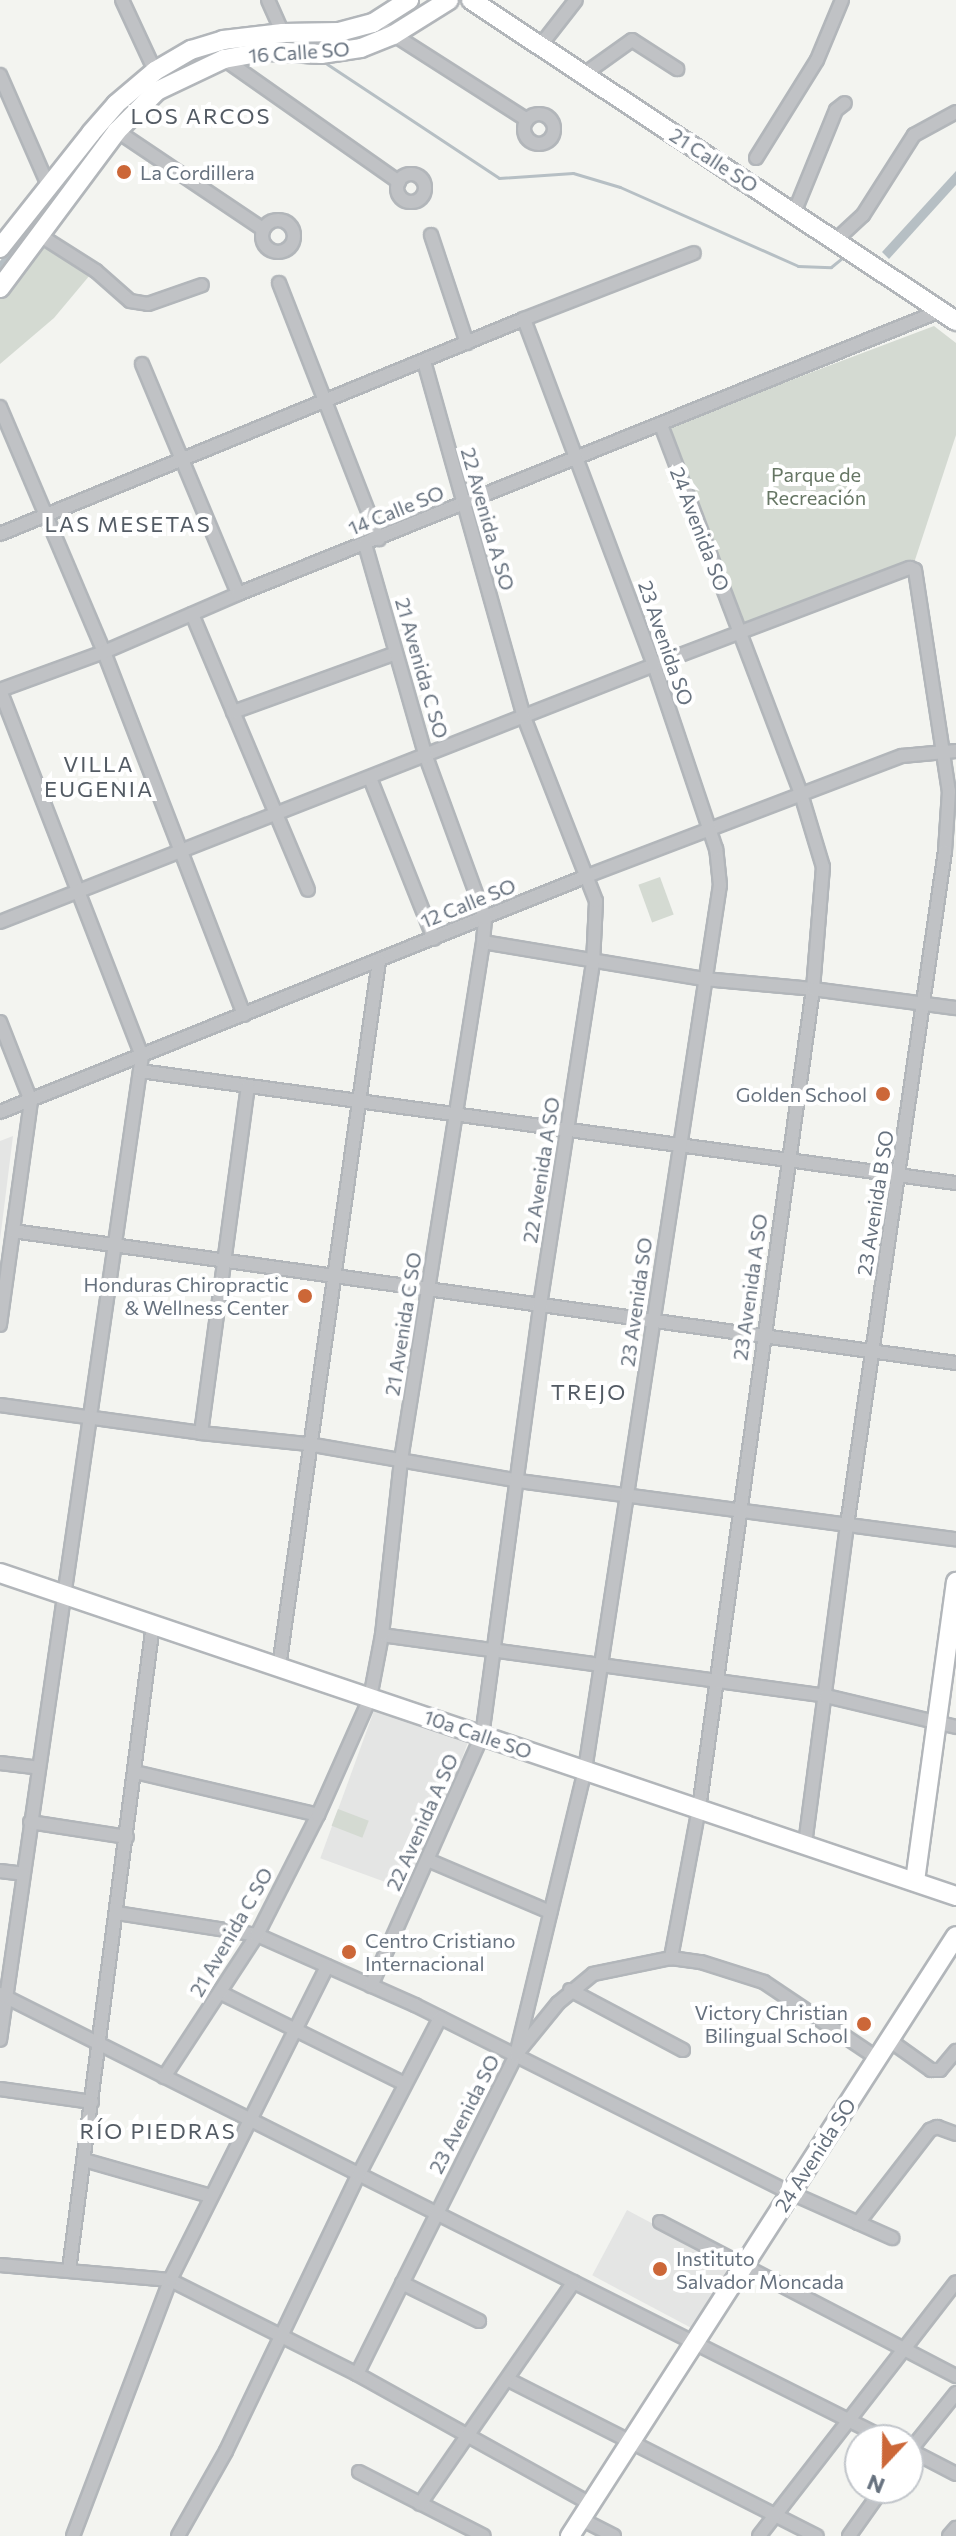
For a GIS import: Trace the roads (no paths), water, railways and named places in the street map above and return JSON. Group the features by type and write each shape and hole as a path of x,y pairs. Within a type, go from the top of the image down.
{"street":[{"path":"122,0 155,71"},
{"path":"268,0 283,33"},
{"name":"16 Calle SO","path":"0,248 116,104 155,71 191,50 223,40 283,33 339,32 378,21 409,0"},
{"name":"16 Calle SO","path":"2,281 41,236 117,131 157,91 224,59 269,51 335,52 361,48 393,35 449,0"},
{"name":"21 Calle SO","path":"471,0 948,316"},
{"path":"540,46 576,0"},
{"path":"756,158 817,60 842,0"},
{"path":"378,21 393,35 527,120"},
{"path":"583,75 632,40 677,69"},
{"path":"224,59 399,182"},
{"path":"0,75 49,187"},
{"path":"794,213 836,110 845,103"},
{"path":"838,242 863,215 914,135 956,112"},
{"path":"117,131 263,229"},
{"path":"431,235 467,343"},
{"path":"41,236 96,271 130,301 148,304 202,285"},
{"path":"0,534 524,319 694,253"},
{"path":"279,283 328,400 379,539"},
{"name":"14 Calle SO","path":"0,690 104,652 238,594 661,425 948,316"},
{"name":"23 Avenida SO","path":"357,2374 516,2055 585,1770 604,1666 720,885 720,868 709,831 654,665 524,319"},
{"name":"22 Avenida A SO","path":"371,1986 482,1736 492,1649 519,1481 540,1305 593,963 596,901 524,717 461,504 424,361"},
{"path":"142,364 238,594"},
{"path":"0,407 104,652 244,1015"},
{"name":"24 Avenida SO","path":"661,425 739,632"},
{"name":"21 Avenida C SO","path":"164,2077 257,1935 318,1815 370,1698 382,1635 401,1460 483,942 485,918 426,757 365,544"},
{"name":"23 Avenida B SO","path":"739,632 910,568 915,570 950,752 945,851 847,1525 805,1844"},
{"path":"192,614 308,890"},
{"path":"0,922 739,632"},
{"name":"23 Avenida A SO","path":"671,1958 699,1808 737,1510 813,989 823,867 801,794 739,632"},
{"path":"233,712 396,653"},
{"path":"0,690 142,1056 3,1996 0,2040"},
{"name":"12 Calle SO","path":"0,1112 587,876 801,794 902,756 950,752"},
{"path":"370,778 434,939"},
{"path":"483,942 593,963 704,979 813,989 956,1008"},
{"path":"279,1667 308,1444 379,961"},
{"path":"0,1022 31,1101 0,1325"},
{"path":"140,1071 956,1183"},
{"path":"201,1433 248,1086"},
{"path":"13,1231 956,1363"},
{"path":"0,1405 201,1433 308,1444 519,1481 956,1539"},
{"name":"10a Calle SO","path":"2,1578 63,1594 956,1896"},
{"path":"915,1881 947,1725 956,1582"},
{"path":"69,2270 153,1624"},
{"path":"382,1635 826,1696 947,1725"},
{"path":"0,1763 38,1768"},
{"path":"135,1772 318,1815"},
{"path":"30,1822 127,1837"},
{"path":"428,1860 550,1912"},
{"path":"0,1871 23,1874"},
{"path":"117,1913 257,1935 663,2123 791,2193 892,2238"},
{"name":"24 Avenida SO","path":"570,2536 956,1936"},
{"path":"516,2055 570,1990 593,1974 611,1967 671,1958 701,1962 764,1982 877,2058"},
{"path":"73,2536 170,2280 327,1966"},
{"path":"570,1990 683,2050"},
{"path":"221,1993 405,2084"},
{"path":"3,1996 854,2424"},
{"path":"178,2536 226,2451 359,2174 440,2018"},
{"path":"889,2040 931,2070 940,2070 956,2051"},
{"path":"0,2089 92,2102"},
{"path":"858,2223 930,2130 937,2127 956,2134"},
{"path":"84,2160 210,2196"},
{"path":"660,2222 956,2376"},
{"path":"0,2265 170,2280 357,2374 469,2435 586,2511 614,2536"},
{"path":"420,2504 509,2380 574,2282"},
{"path":"759,2536 956,2282"},
{"path":"402,2283 479,2321"},
{"path":"509,2380 817,2536"},
{"path":"924,2432 956,2393"},
{"path":"924,2458 956,2474"},
{"path":"359,2472 484,2536"},
{"path":"849,2536 872,2504"},
{"path":"949,2536 956,2528"}],"waterway":[{"path":"327,64 499,178 573,173 620,187 798,266 831,267 842,258"}],"place":[{"name":"La Cordillera","path":"124,172"},
{"name":"Golden School","path":"883,1094"},
{"name":"Honduras Chiropractic & Wellness Center","path":"305,1296"},
{"name":"Centro Cristiano Internacional","path":"349,1952"},
{"name":"Victory Christian Bilingual School","path":"864,2024"},
{"name":"Instituto Salvador Moncada","path":"660,2269"}],"district":[{"name":"LOS ARCOS","path":"201,116"},
{"name":"LAS MESETAS","path":"128,524"},
{"name":"VILLA EUGENIA","path":"99,776"},
{"name":"TREJO","path":"589,1392"},
{"name":"RÍO PIEDRAS","path":"158,2131"}],"park label":[{"name":"Parque de Recreación","path":"816,486"}]}
